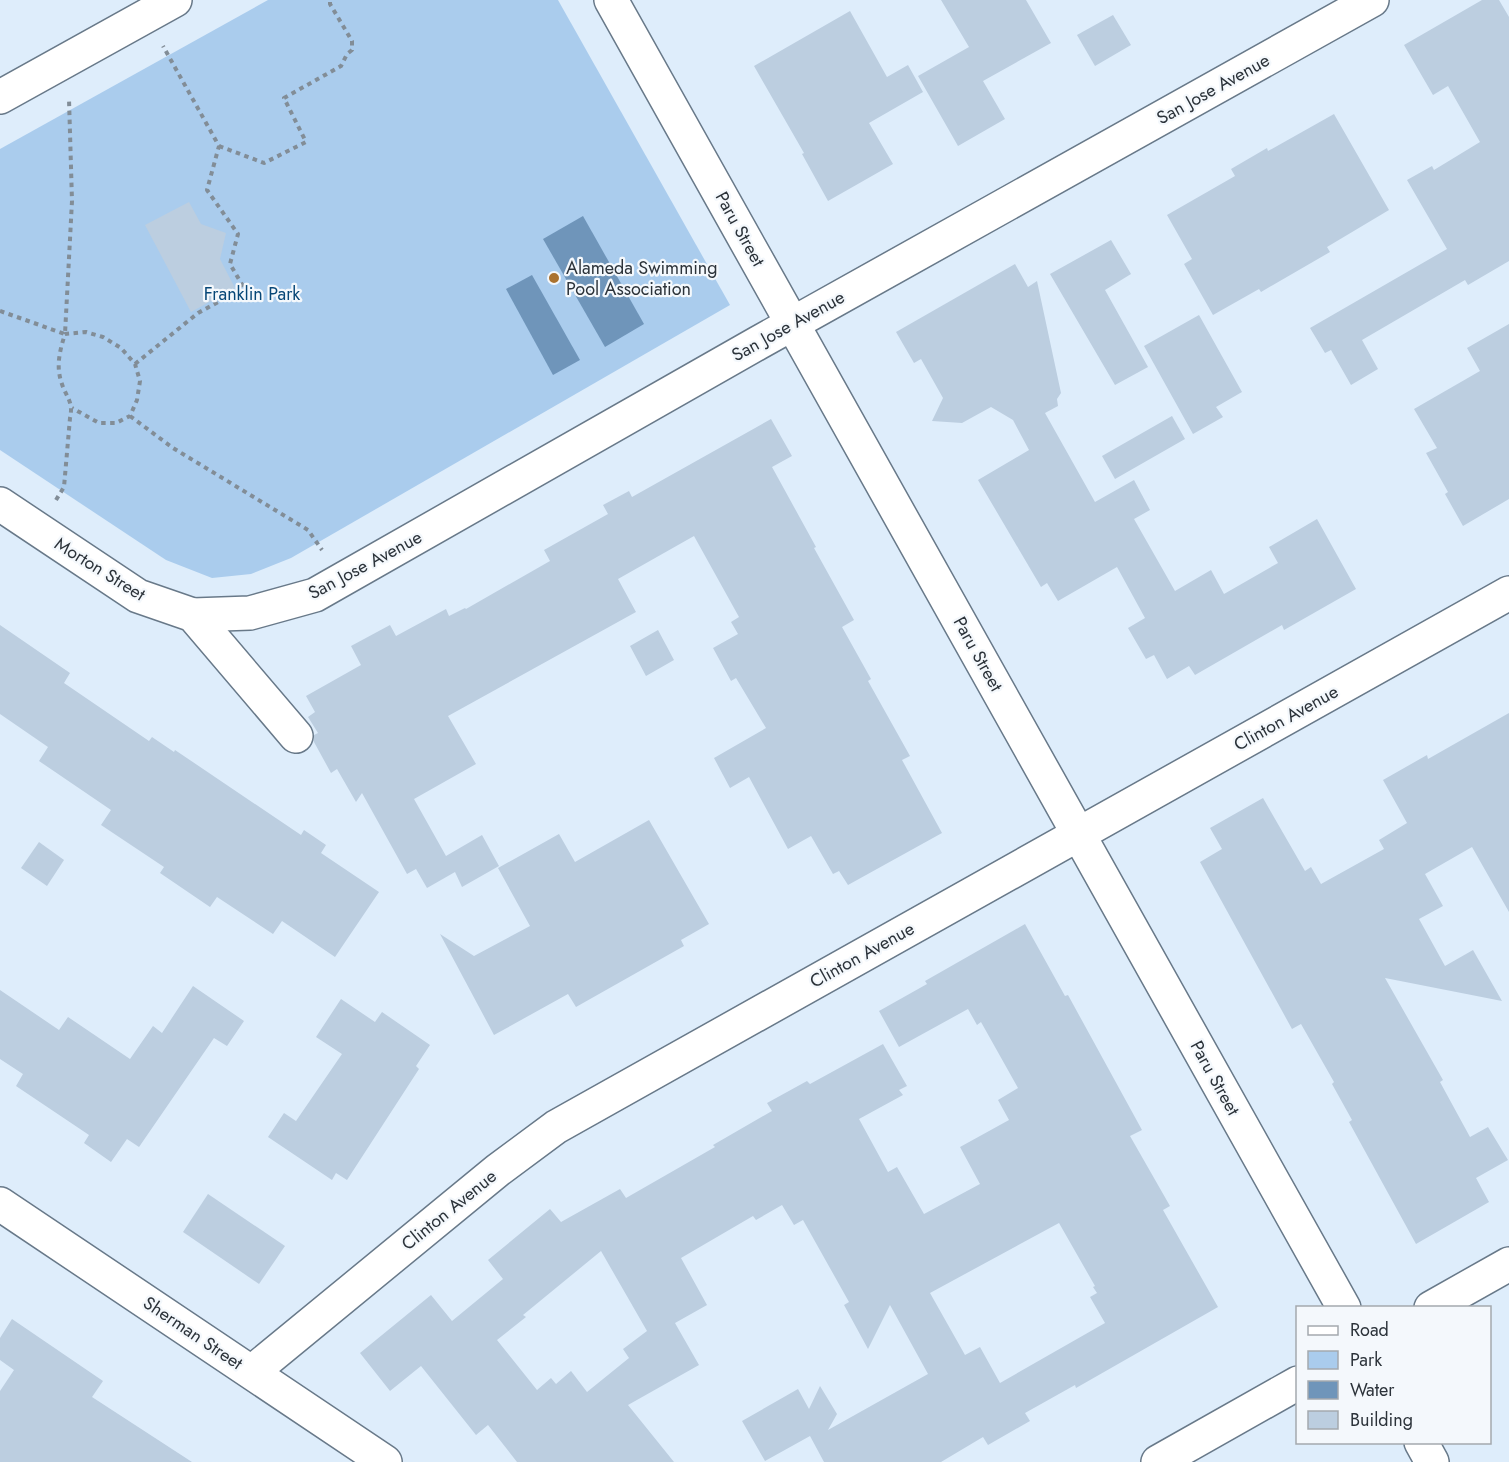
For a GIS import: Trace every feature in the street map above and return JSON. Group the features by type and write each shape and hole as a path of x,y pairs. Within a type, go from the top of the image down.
{"street":[{"path":"0,97 175,0"},
{"name":"Paru Street","path":"611,0 1343,1306"},
{"name":"San Jose Avenue","path":"193,615 250,613 315,595 793,323 1372,0"},
{"name":"Morton Street","path":"0,504 138,597 193,615"},
{"name":"Clinton Avenue","path":"252,1372 498,1170 556,1127 1509,593"},
{"path":"193,615 296,736"},
{"name":"Sherman Street","path":"0,1204 386,1462"},
{"path":"1435,1306 1509,1264"},
{"path":"1158,1462 1296,1384"},
{"path":"1421,1444 1432,1462"}],"path":[{"path":"147,16 219,146 264,163 306,142 284,98 340,66 346,54 352,50 352,41 330,4 330,0"},
{"path":"37,529 64,487 72,408 60,380 58,355 65,334 72,201 71,101 53,68"},
{"path":"135,364 198,313 244,288 230,264 238,234 207,190 219,146"},
{"path":"0,311 65,334 86,332 103,337 121,348 135,364 140,381 138,400 130,416 116,423 99,423 72,408"},
{"path":"130,416 173,448 308,530 343,579"}],"green space":[{"name":"Franklin Park","path":"268,0 558,0 730,305 291,558 251,574 212,578 166,560 0,450 0,149"}],"water":[{"path":"583,216 644,324 605,347 543,239"},
{"path":"532,275 580,360 553,375 506,289"}],"building":[{"path":"941,0 1026,0 1051,43 983,81 1005,119 958,146 918,76 969,47"},
{"path":"1482,0 1499,0 1509,17 1509,261 1468,285 1465,280 1362,340 1378,369 1351,385 1331,350 1325,353 1310,328 1447,249 1407,180 1432,166 1434,170 1480,142 1448,86 1433,95 1404,45"},
{"path":"850,11 887,77 908,65 923,92 869,123 893,164 828,201 802,154 804,153 754,66"},
{"path":"1113,15 1131,45 1095,66 1077,35"},
{"path":"1334,114 1389,210 1327,247 1330,252 1261,292 1259,289 1213,315 1184,264 1192,259 1167,215 1235,176 1231,169"},
{"path":"189,202 201,224 226,233 220,259 235,288 191,312 145,225"},
{"path":"1111,240 1131,274 1105,290 1148,367 1115,385 1050,274"},
{"path":"1015,264 1028,287 1037,281 1061,393 1057,399 1058,406 1045,413 1095,502 1134,480 1150,510 1134,519 1175,591 1211,570 1224,594 1278,563 1269,547 1317,519 1356,589 1284,630 1282,625 1195,675 1189,666 1167,679 1154,655 1146,659 1128,628 1145,618 1117,567 1058,601 1047,583 1041,587 978,480 1029,450 1013,420 991,407 962,423 932,421 943,398 921,359 914,363 896,332"},
{"path":"1199,315 1242,392 1216,407 1223,417 1193,434 1144,346"},
{"path":"1509,324 1509,499 1463,526 1445,494 1448,492 1426,453 1437,448 1414,409 1480,371 1467,348"},
{"path":"1172,416 1185,439 1115,479 1102,456"},
{"path":"771,419 792,456 772,467 854,620 842,627 871,679 868,681 910,756 902,760 942,833 848,885 839,871 833,874 811,836 788,849 749,777 730,788 714,758 766,728 736,678 731,681 713,648 738,634 731,622 739,617 694,536 618,579 636,612 448,716 476,764 414,799 446,856 482,835 499,866 462,887 455,872 427,888 416,869 407,874 362,793 356,802 337,769 331,773 314,742 314,735 318,733 308,717 315,712 306,696 361,665 351,646 390,625 396,636 446,609 449,616 466,609 550,561 544,550 608,514 603,505 629,491 632,497"},
{"path":"0,625 70,673 64,683 149,741 152,737 174,752 175,750 301,835 304,830 326,845 321,853 379,892 335,957 282,921 273,934 217,897 210,907 160,873 164,867 101,825 111,810 39,761 48,747 0,714"},
{"path":"658,630 674,660 646,676 630,646"},
{"path":"1509,713 1509,912 1472,847 1425,874 1443,906 1419,919 1445,966 1473,950 1502,1001 1385,978 1443,1080 1440,1082 1470,1137 1488,1127 1508,1160 1476,1178 1489,1202 1416,1244 1349,1122 1352,1120 1332,1084 1334,1082 1301,1024 1292,1029 1200,862 1222,849 1210,828 1263,798 1305,871 1311,867 1321,884 1384,849 1379,840 1407,823 1383,780 1427,755 1428,759"},
{"path":"649,820 709,924 681,940 684,946 576,1007 568,994 494,1035 440,934 474,956 530,926 498,868 559,834 575,862"},
{"path":"39,842 64,860 47,886 21,868"},
{"path":"1025,924 1065,996 1068,995 1142,1130 1130,1136 1170,1206 1163,1210 1218,1307 1076,1388 1075,1385 1025,1413 1030,1421 988,1445 983,1437 941,1462 824,1462 810,1436 765,1461 742,1421 798,1389 809,1409 820,1386 837,1414 828,1430 928,1374 890,1305 868,1349 844,1305 849,1302 803,1220 794,1225 782,1205 756,1220 753,1216 681,1258 707,1305 675,1323 699,1365 628,1405 674,1462 517,1462 488,1425 476,1435 421,1366 390,1391 360,1353 431,1295 452,1321 503,1279 488,1260 550,1209 561,1222 620,1189 626,1198 772,1111 767,1103 807,1081 810,1084 883,1044 907,1086 899,1090 903,1095 859,1119 888,1172 897,1167 924,1214 980,1184 960,1147 1009,1120 998,1100 1018,1088 981,1022 977,1025 968,1009 899,1047 879,1011 927,984 925,981","holes":["1059,1223 1095,1286 1093,1287 1097,1293 1090,1297 1105,1323 1000,1383 980,1347 965,1355 930,1293","601,1251 647,1331 623,1349 629,1358 587,1392 571,1371 556,1384 551,1378 537,1390 497,1340 526,1317 523,1315"]},
{"path":"193,986 244,1021 227,1046 214,1038 139,1147 127,1139 111,1162 84,1143 89,1135 16,1086 23,1074 0,1059 0,990 59,1030 68,1017 130,1059 153,1026 162,1033"},
{"path":"341,999 375,1022 382,1012 430,1045 416,1066 419,1069 347,1180 336,1173 332,1180 268,1137 284,1113 296,1121 342,1054 316,1037"},
{"path":"208,1194 285,1246 259,1284 183,1232"},
{"path":"12,1319 103,1381 92,1397 192,1462 0,1462 0,1391 14,1370 0,1360 0,1338"}],"place":[{"name":"Alameda Swimming Pool Association","path":"554,278"}]}
